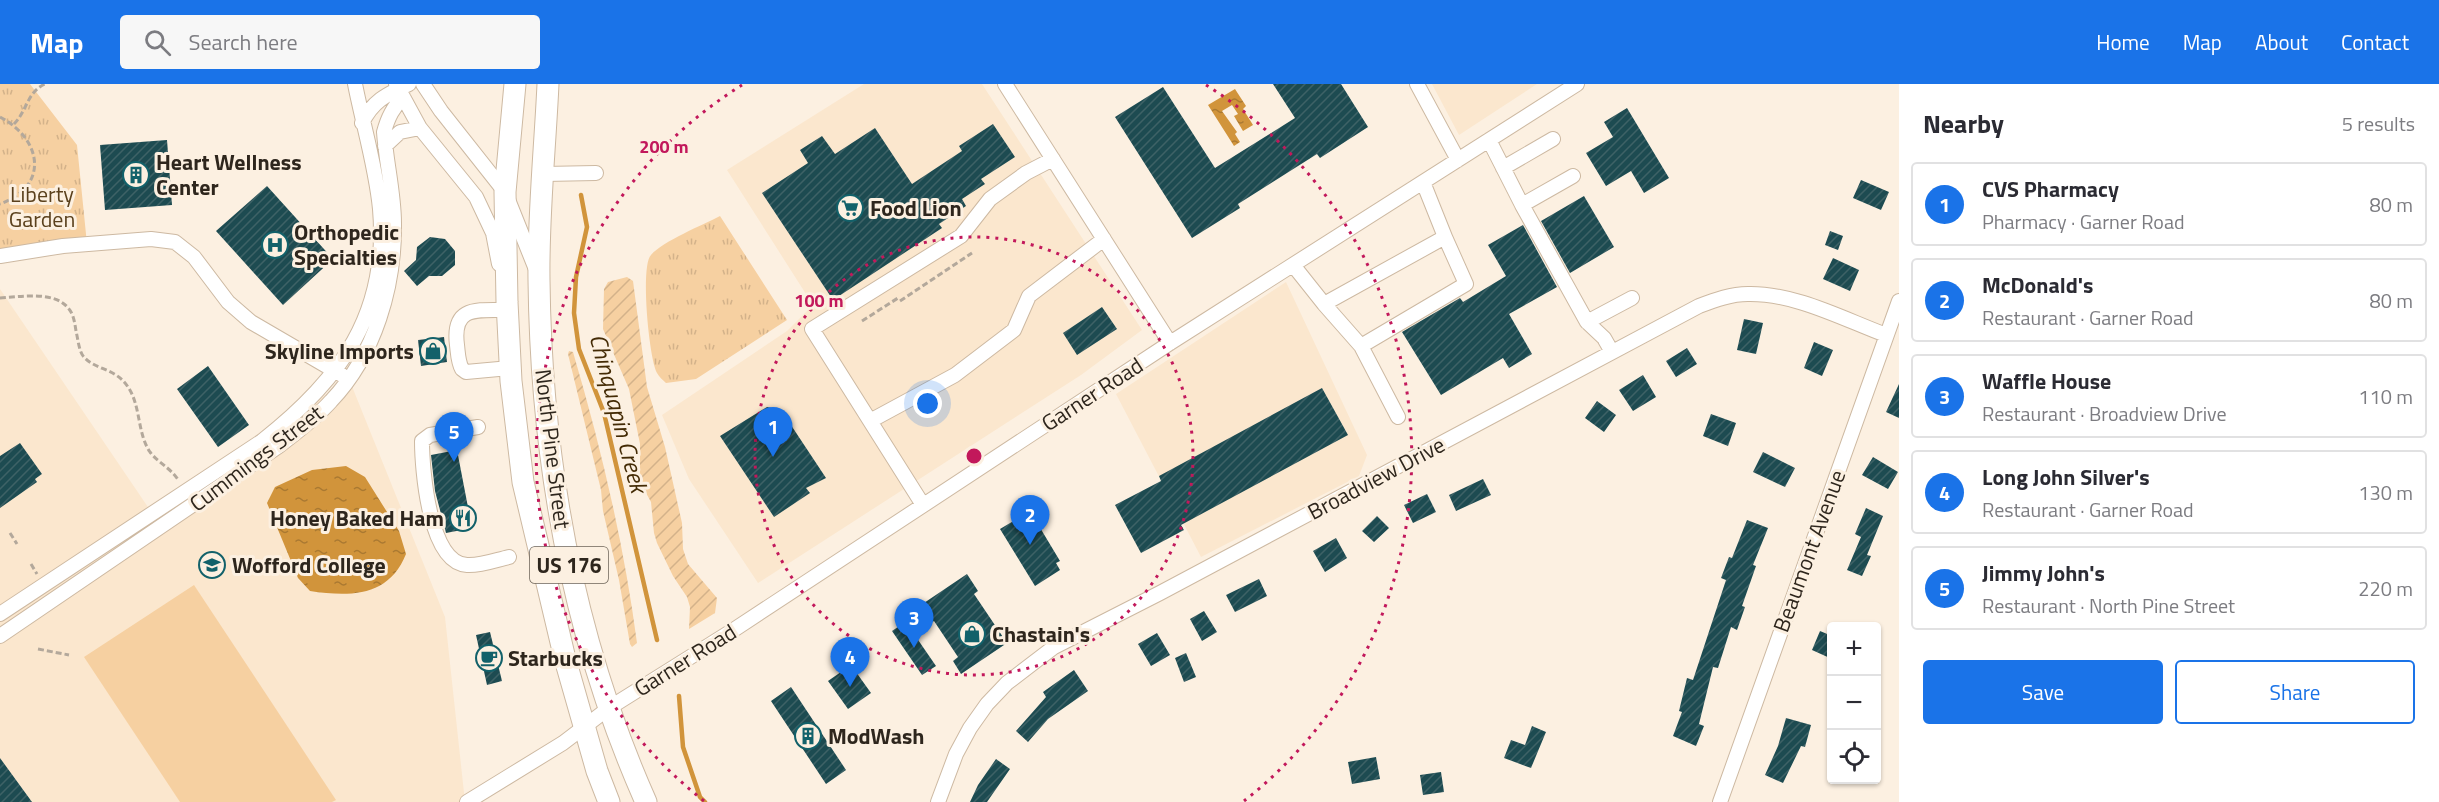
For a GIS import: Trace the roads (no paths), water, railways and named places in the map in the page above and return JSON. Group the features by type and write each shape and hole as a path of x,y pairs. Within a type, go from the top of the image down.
{"highway":[{"name":"North Pine Street","path":"515,84 506,192 507,306 510,368 523,482 565,659 597,771 609,802"},
{"name":"North Pine Street","path":"548,84 539,277 546,418 556,496 580,607 609,708 646,802"}],"street":[{"name":"Cummings Street","path":"0,614 262,441 300,409 335,372 355,340 367,314 378,264 381,237 380,209 355,84"},
{"path":"423,84 441,111 506,192 539,277"},
{"path":"1005,84 1170,343"},
{"path":"1417,84 1458,160"},
{"name":"Garner Road","path":"466,802 563,743 609,708 735,629 1170,343 1577,84"},
{"name":"Cummings Street","path":"0,636 279,446 332,401 349,379 374,332 391,276 394,220 384,132 387,119 402,88"},
{"path":"362,123 376,101 402,88 420,128 465,180 486,214 493,233 507,306 472,311 461,318 455,328 462,369 466,372 510,368"},
{"path":"385,146 400,132 420,128"},
{"path":"1503,168 1553,139"},
{"path":"1489,140 1587,322 1604,338 1612,352"},
{"path":"923,505 812,329 961,236 990,199 1026,173 1053,159"},
{"path":"544,174 596,173"},
{"path":"1522,205 1573,176"},
{"path":"1360,345 1466,284 1423,182"},
{"path":"1324,304 1445,237"},
{"path":"0,256 63,246 152,239 175,242 194,257 228,302 244,318 349,379"},
{"path":"870,421 954,375 1014,330 1029,296 1104,239"},
{"path":"1293,265 1360,345 1398,417"},
{"name":"Broadview Drive","path":"938,802 956,754 970,728 987,704 1007,683 1054,647 1160,594 1699,306 1722,298 1747,294 1772,295 1886,335"},
{"path":"1587,322 1632,298"},
{"name":"Beaumont Avenue","path":"1720,802 1899,301"},
{"path":"478,427 430,435 422,441 422,458 431,516 438,538 449,556 457,561 466,565 509,557"}],"water":[{"path":"1235,89 1246,106 1243,109 1253,125 1243,131 1234,116 1238,114 1232,105 1222,111 1237,132 1235,134 1240,142 1234,146 1208,105"},
{"path":"346,466 365,477 399,531 406,554 399,568 389,579 367,591 339,594 310,591 298,578 267,503 275,487 312,470"}],"waterway":[{"name":"Chinquapin Creek","path":"581,195 587,227 576,277 574,313 579,349 604,413 657,640"},
{"name":"Chinquapin Creek","path":"679,696 683,747 700,797 705,802"}],"place":[{"name":"Heart Wellness Center","path":"136,175"},
{"name":"Food Lion","path":"850,208"},
{"name":"Orthopedic Specialties","path":"275,245"},
{"name":"Skyline Imports","path":"433,351"},
{"name":"CVS Pharmacy","path":"773,457"},
{"name":"Jimmy John's","path":"454,462"},
{"name":"Honey Baked Ham","path":"463,518"},
{"name":"McDonald's","path":"1030,545"},
{"name":"Wofford College","path":"212,565"},
{"name":"Chastain's","path":"972,634"},
{"name":"Waffle House","path":"914,648"},
{"name":"Starbucks","path":"489,658"},
{"name":"Long John Silver's","path":"850,687"},
{"name":"ModWash","path":"808,736"}],"park label":[{"name":"Liberty Garden","path":"42,206"}]}
